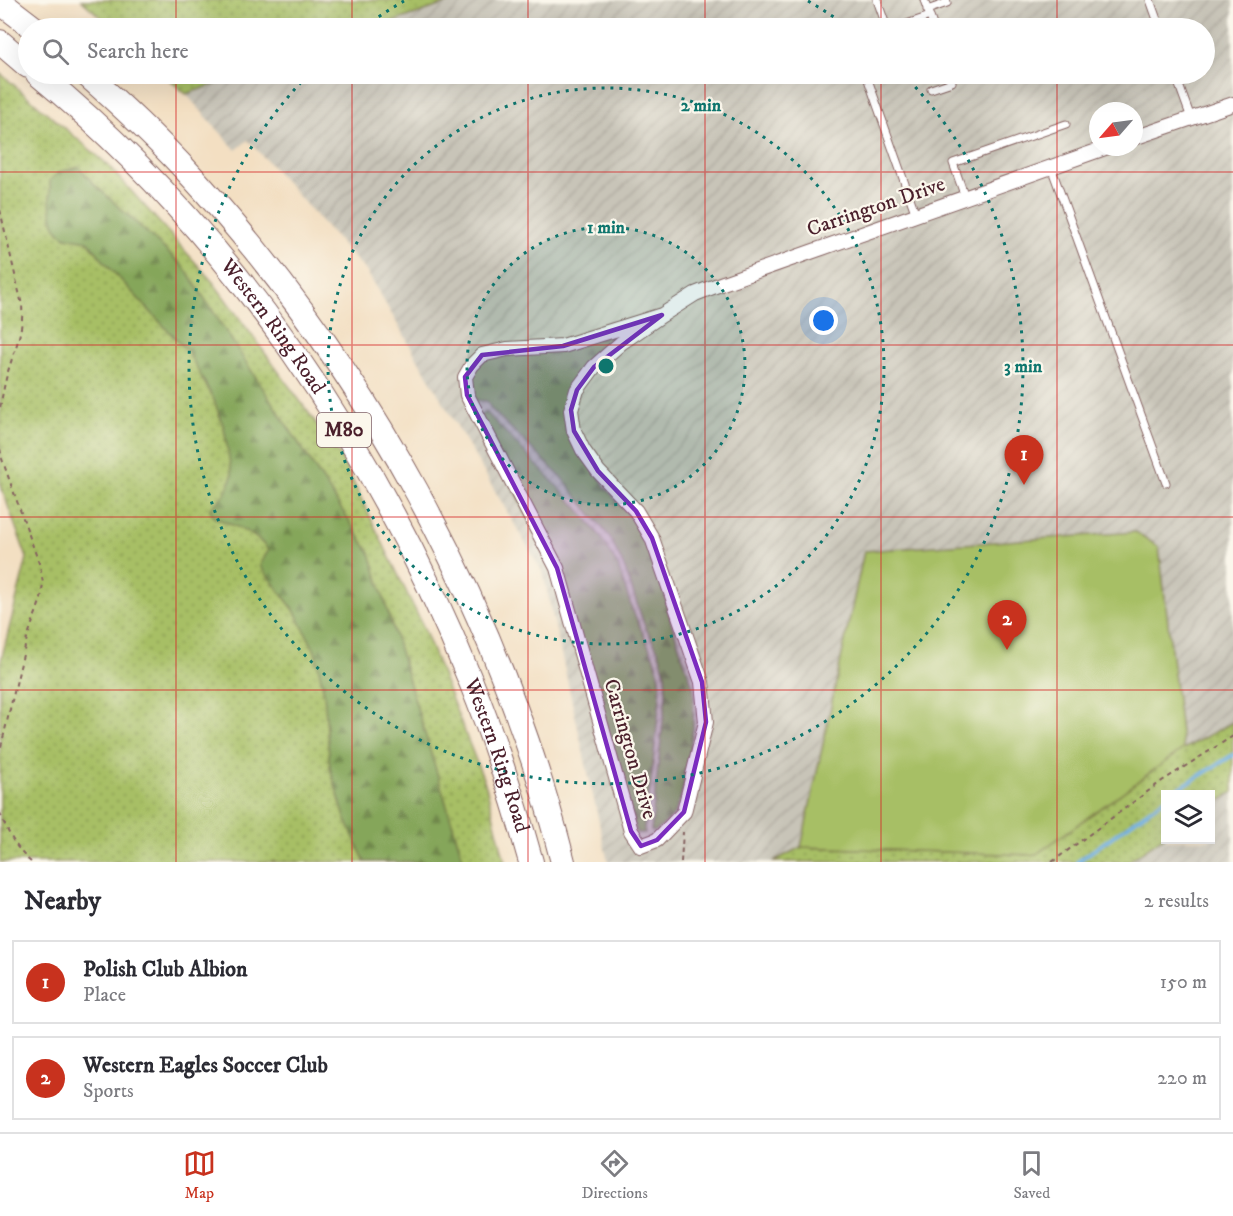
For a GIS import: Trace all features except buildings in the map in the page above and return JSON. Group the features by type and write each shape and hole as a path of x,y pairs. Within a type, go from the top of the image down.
{"highway":[{"path":"0,2 21,18"},
{"path":"0,42 18,57"},
{"name":"Western Ring Road","path":"49,84 117,145 204,238 289,347 338,422 394,517 438,605 472,684 504,770 531,862"},
{"name":"Western Ring Road","path":"97,84 183,168 251,245 314,327 376,419 444,543 484,630 533,758 563,862"}],"street":[{"path":"1143,135 1233,104"},
{"name":"Carrington Drive","path":"662,315 563,346 507,349 482,356 472,364 465,377 466,395 557,568 631,831 641,846 657,840 684,812 706,722 702,682 652,538 636,511 598,471 583,450 574,431 571,410 577,390 594,367 621,343 695,294 1089,154"}],"lane":[{"path":"877,0 883,18"},
{"path":"924,0 930,18"},
{"path":"917,18 947,3 946,0"},
{"path":"1150,0 1156,18"},
{"path":"870,84 916,215"},
{"path":"931,89 946,84"},
{"path":"1179,84 1191,118"},
{"path":"965,197 953,163 1066,124"},
{"path":"1051,167 1166,483"}],"path":[{"path":"0,210 22,305 23,319 0,408"},
{"path":"0,448 40,566 43,584 41,600 27,638 0,752"},
{"path":"1052,862 1162,781 1233,736"},
{"path":"681,862 684,812"},
{"path":"0,813 18,849 31,862"}],"highlighted area":[{"path":"662,315 594,367 577,390 571,410 574,431 598,471 636,511 652,538 702,682 706,722 684,812 657,840 641,846 631,831 557,568 467,395 465,377 482,355 563,346"}],"shaded area":[{"path":"81,0 1233,0 1233,862 608,862 543,573 367,272 248,140 236,150 174,84 1215,84 1215,18 102,18"}],"green space":[{"path":"81,0 457,0 404,18 102,18"},
{"path":"0,73 107,164 213,282 341,457 423,626 486,786 505,862 0,862 0,664 27,558 0,484"},
{"path":"174,84 216,84 186,94"},
{"path":"79,167 94,184 184,267 370,553 464,862 365,862 345,818 330,768 324,693 315,651 294,610 260,566 268,550 257,538 213,517 210,509 225,494 232,476 224,428 214,400 188,352 106,264 88,241 64,236 55,226 51,211 50,180 59,172"},
{"path":"623,332 586,367 568,423 606,488 628,514 646,541 658,566 671,622 694,690 693,727 681,797 673,816 655,832 651,831 666,694 665,672 658,650 645,627 625,569 609,536 561,477 491,409 487,401 471,400 472,365 482,355"},
{"path":"486,412 577,507 601,537 618,566 632,609 654,658 660,677 660,698 645,833 637,833 565,594 478,417"},
{"path":"1136,532 1159,547 1183,749 1035,855 801,847 864,551"},
{"path":"1233,722 1233,792 1215,804 1215,790 1161,790 1161,839 1127,862 772,862 801,847 1035,855 1183,749"}],"waterway":[{"path":"1176,790 1233,755"},
{"path":"1077,862 1161,802"}],"place":[{"name":"Polish Club Albion","path":"1024,485"},
{"name":"Western Eagles Soccer Club","path":"1007,650"}]}
